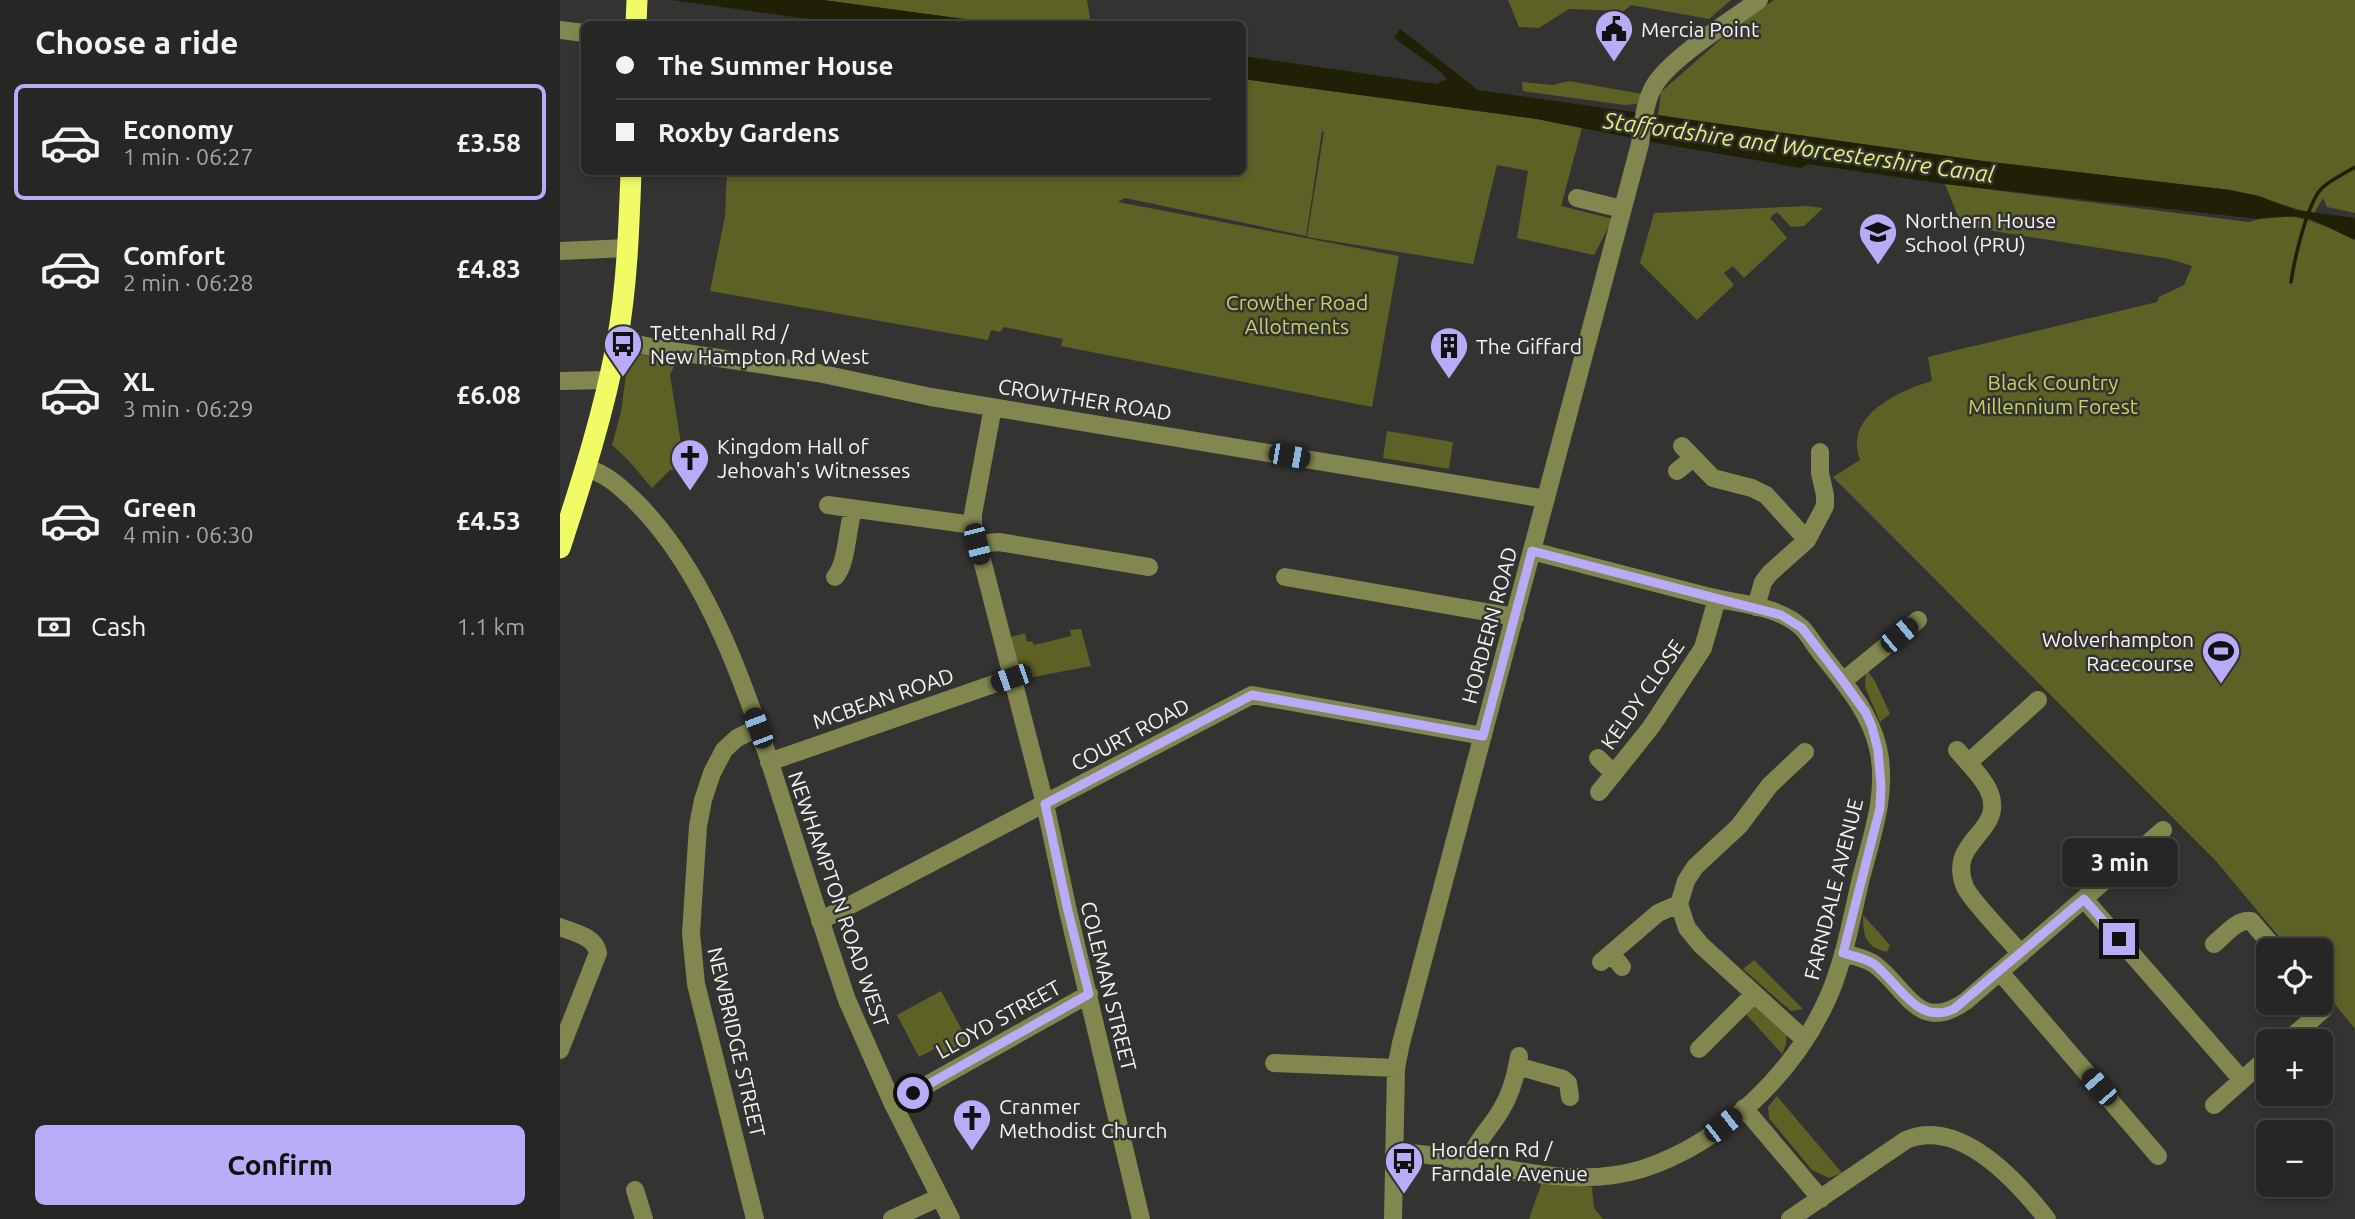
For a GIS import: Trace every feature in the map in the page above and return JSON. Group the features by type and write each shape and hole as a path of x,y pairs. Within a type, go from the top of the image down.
{"highway":[{"path":"560,548 586,468 617,340 632,175"}],"street":[{"name":"HORDERN ROAD","path":"1394,1219 1396,1068 1401,1043 1640,144 1648,102 1654,87 1668,70 1759,0"},
{"path":"560,30 581,33"},
{"path":"1577,198 1622,209"},
{"path":"560,251 627,248"},
{"name":"CROWTHER ROAD","path":"617,340 666,351 818,373 993,407 1546,499"},
{"path":"560,381 609,380"},
{"name":"COLEMAN STREET","path":"993,407 973,525 1045,804 1141,1219"},
{"path":"1756,607 1763,582 1807,540 1825,506 1819,473 1820,452"},
{"path":"1677,471 1687,453 1713,478 1752,488 1766,495 1807,540"},
{"name":"NEWHAMPTON ROAD WEST","path":"586,468 602,473 620,486 668,537 694,578 712,614 758,728 851,1012 892,1104 951,1219"},
{"path":"828,505 973,525"},
{"path":"835,577 841,570 853,510"},
{"path":"977,544 999,542 1149,567"},
{"name":"FARNDALE AVENUE","path":"1394,1152 1428,1153 1468,1163 1588,1179 1643,1168 1704,1139 1744,1108 1789,1062 1805,1040 1831,991 1880,808 1878,750 1866,713 1802,628 1781,615 1756,607 1532,551"},
{"path":"1285,577 1515,617"},
{"name":"KELDY CLOSE","path":"1599,792 1651,727 1703,648 1717,599"},
{"path":"1843,681 1918,620"},
{"name":"MCBEAN ROAD","path":"769,762 1011,678"},
{"name":"COURT ROAD","path":"820,921 1252,695 1483,736"},
{"path":"2021,954 1966,889 1961,863 1964,852 1987,825 1992,803 1989,791 1962,757 2038,700"},
{"name":"NEWBRIDGE STREET","path":"755,1219 696,984 691,933 697,838 703,800 712,773 724,750 737,738 758,728"},
{"name":"KELDY CLOSE","path":"1598,758 1614,774"},
{"path":"1802,762 1770,785 1739,826 1695,867 1686,881 1679,904 1687,928 1701,945 1805,1040"},
{"path":"1843,953 1873,963 1917,1008 1936,1014 1954,1009 2084,899 2159,841"},
{"path":"2084,899 2242,1080"},
{"path":"1622,967 1606,958 1658,913 1679,904"},
{"path":"2214,944 2245,920 2251,920 2266,938"},
{"path":"560,927 595,943 598,953 560,1050"},
{"path":"2000,972 2148,1152"},
{"name":"LLOYD STREET","path":"892,1104 1089,994"},
{"path":"1699,1049 1754,995"},
{"path":"2301,1029 2318,1015"},
{"path":"1468,1163 1478,1141 1505,1103 1518,1061 1563,1079 1568,1083 1570,1097"},
{"path":"1274,1063 1396,1068"},
{"path":"2214,1105 2256,1068"},
{"path":"1744,1108 1821,1199"},
{"path":"1790,1219 1906,1140 1916,1136 1933,1135 1950,1138 1985,1156 2024,1191 2047,1219"},
{"path":"635,1189 644,1219"},
{"path":"892,1219 940,1197"}],"green space":[{"path":"823,0 1087,0 1090,21 979,21"},
{"path":"1508,0 1731,0 1709,19 1631,5 1624,11 1569,9 1539,28 1519,27"},
{"path":"1774,0 2355,0 2355,213 2327,207 2323,198 2314,213 2230,190 1983,161 1658,115 1661,92 1728,33"},
{"name":"Crowther Road Allotments","path":"1246,79 1537,119 1582,128 1561,206 1613,219 1594,255 1517,238 1528,171 1497,165 1473,264 1307,237 1324,132 1322,131 1306,236 1125,198 1118,202 1399,256 1372,407 1061,346 1063,339 1004,327 1000,332 991,330 988,340 710,291 725,216 727,175 1246,175"},
{"path":"1569,81 1642,94 1637,104 1625,105 1523,91 1522,82 1553,85"},
{"name":"Black Country Millennium Forest","path":"1945,184 2249,222 2278,216 2291,217 2316,223 2355,240 2355,1029 2333,1002 2333,938 2280,938 2216,861 1833,477 1860,460 1857,444 1859,431 1866,418 1904,391 1932,381 1928,357 2157,302 2159,297 2184,285 2192,266 2169,259 1962,226"},
{"path":"1806,206 1823,208 1804,226 1791,227 1777,212 1770,218 1787,238 1744,278 1733,266 1724,273 1734,285 1697,320 1640,263 1654,213"},
{"path":"629,353 677,360 670,375 685,469 670,470 652,488 612,445 621,412"},
{"path":"1387,431 1453,442 1449,469 1383,458"},
{"path":"1081,629 1091,666 1018,680 1008,638 1025,633 1027,642 1032,641 1034,645 1071,636 1070,630"},
{"path":"1866,669 1875,681 1890,714 1880,722 1865,687"},
{"path":"1863,915 1890,945 1887,952 1874,947 1867,939"},
{"path":"1754,960 1803,1009 1791,1011 1743,969"},
{"path":"941,991 970,1045 946,1057 940,1046 919,1057 897,1015"},
{"path":"1757,1002 1777,1019 1785,1031 1786,1045 1782,1054 1745,1013"},
{"path":"1777,1096 1842,1173 1829,1178 1812,1170 1769,1118 1768,1107"},
{"path":"1543,1179 1592,1187 1594,1208 1603,1219 1529,1219"}],"water":[{"path":"671,0 823,0 979,21 824,21"},
{"path":"1400,29 1478,90 1983,161 2230,190 2259,196 2296,210 2355,218 2355,240 2311,219 2294,216 2258,219 1945,184 1808,164 1801,168 1537,119 1246,79 1246,56 1437,84 1447,79 1394,38"}],"waterway":[{"name":"Staffordshire and Worcestershire Canal","path":"2291,282 2302,233 2316,195 2326,185 2355,167"}],"place":[{"name":"Mercia Point","path":"1614,63"},
{"name":"Northern House School (PRU)","path":"1878,266"},
{"name":"Tettenhall Rd / New Hampton Rd West","path":"623,378"},
{"name":"The Giffard","path":"1449,380"},
{"name":"Kingdom Hall of Jehovah's Witnesses","path":"690,492"},
{"name":"Wolverhampton Racecourse","path":"2221,685"},
{"name":"Cranmer Methodist Church","path":"972,1152"},
{"name":"Hordern Rd / Farndale Avenue","path":"1404,1195"}],"route":[{"path":"913,1093 1089,994 1045,804 1252,695 1483,736 1532,551 1756,607 1781,615 1802,628 1866,713 1872,727 1881,769 1880,808 1843,953 1873,963 1917,1008 1936,1014 1954,1009 2084,899 2119,939"}]}
